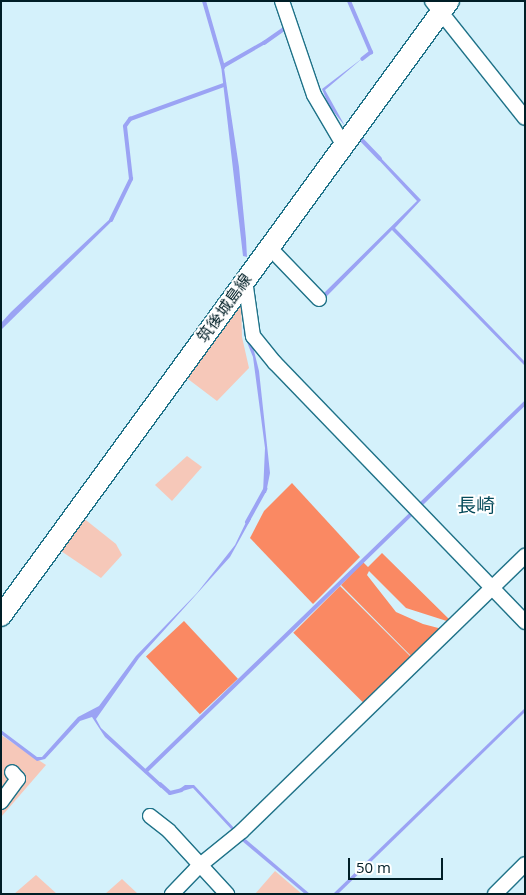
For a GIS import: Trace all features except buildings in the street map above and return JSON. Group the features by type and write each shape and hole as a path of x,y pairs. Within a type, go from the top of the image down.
{"main road":[{"name":"筑後城島線","path":"1,616 344,146 440,6"}],"street":[{"path":"282,1 314,95 344,146"},
{"path":"440,6 525,118"},
{"path":"269,247 319,299"},
{"path":"245,280 253,336 339,432 525,622"},
{"path":"172,894 198,866 242,831 525,556"},
{"path":"1,802 18,780 12,772"},
{"path":"150,816 169,831 198,866 227,894"},
{"path":"495,894 525,864"}],"shaded area":[{"path":"241,298 242,337 249,368 217,401 184,376"},
{"path":"187,456 202,467 172,501 155,485"},
{"path":"292,483 360,557 313,604 250,538 264,511"},
{"path":"82,517 116,544 122,555 101,578 58,549"},
{"path":"382,553 453,623 406,608 369,571 367,575 396,612 423,624 446,630 415,660 341,585 363,562 368,567"},
{"path":"340,586 414,660 368,707 293,633"},
{"path":"184,621 238,679 200,714 146,656"},
{"path":"1,735 46,765 1,817"},
{"path":"275,871 302,894 255,894"},
{"path":"36,875 57,894 14,894"},
{"path":"122,879 138,894 105,894"}],"water":[{"path":"265,40 267,43 224,68 239,167 247,257 243,256 221,65"},
{"path":"364,57 325,90 345,126 329,106 322,89"},
{"path":"378,155 421,200 395,228 525,362 525,366 392,230 326,297 323,294 417,201 376,157"},
{"path":"114,217 113,220 1,330 1,323 11,312"},
{"path":"241,299 259,371 270,473 266,493 263,493 265,448 253,357 244,335"},
{"path":"248,518 251,519 230,557 139,658 96,719 101,728 164,786 161,788 105,737 92,717 80,721 45,759 37,761 1,734 1,730 37,757 42,757 78,717 99,706 136,656 197,593 235,545"},
{"path":"525,708 525,712 338,894 333,894"},
{"path":"185,785 194,785 235,829 233,831 193,788 179,792 178,790"},
{"path":"243,837 310,894 305,894 241,840"}],"waterway":[{"path":"204,1 223,67"},
{"path":"349,1 371,52 362,59"},
{"path":"264,43 287,27"},
{"path":"111,220 131,179 125,126 130,119 224,85"},
{"path":"357,135 380,159"},
{"path":"419,506 525,403"},
{"path":"247,522 265,489"},
{"path":"146,771 414,511"},
{"path":"160,784 170,793 182,790"}],"district":[{"name":"長崎","path":"476,506"}]}
